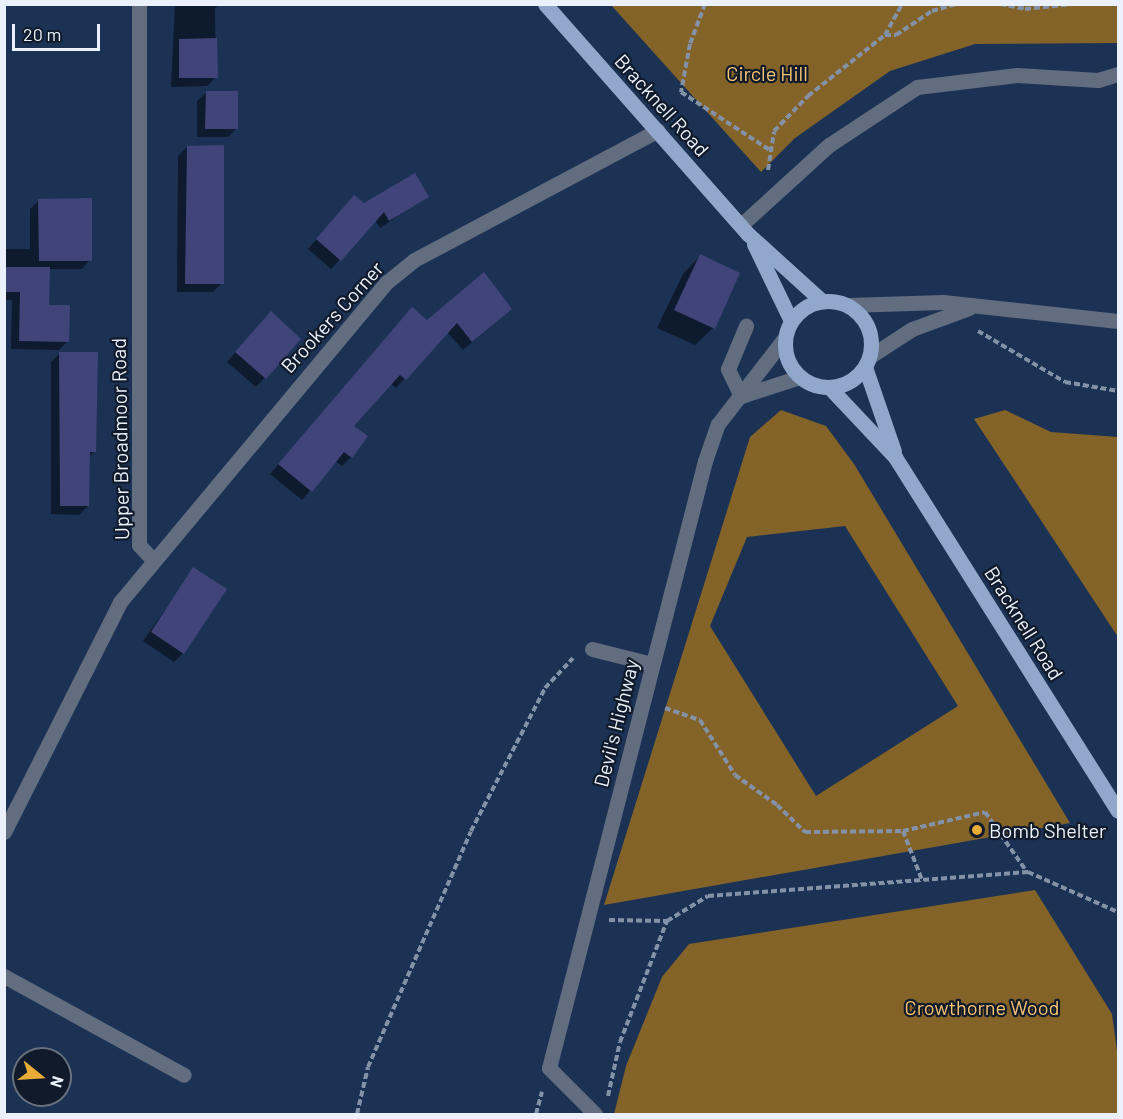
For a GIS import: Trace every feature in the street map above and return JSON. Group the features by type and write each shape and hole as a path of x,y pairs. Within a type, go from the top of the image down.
{"main road":[{"name":"Bracknell Road","path":"544,4 745,229 822,301"},
{"name":"Bracknell Road","path":"745,229 790,321"},
{"path":"822,301 848,305 868,327 867,362 850,381 830,388 800,377 790,367 784,339 790,321 799,311 822,301"},
{"name":"Bracknell Road","path":"867,362 895,457"},
{"name":"Bracknell Road","path":"830,388 895,457 1119,811"}],"street":[{"name":"Upper Broadmoor Road","path":"4,831 120,602 152,559 139,545 139,4"},
{"path":"745,229 762,208 829,145 916,87 1017,75 1098,80 1119,74"},
{"name":"Brookers Corner","path":"152,559 387,282 414,260 658,130"},
{"path":"848,305 917,302 1119,321"},
{"path":"867,362 912,330 969,308"},
{"path":"746,326 728,369 741,396 800,377"},
{"name":"Devil's Highway","path":"600,1109 549,1068 705,461 718,424 784,339"},
{"path":"592,649 652,664"},
{"path":"4,976 184,1075"}],"path":[{"path":"705,4 690,44 681,92 771,152"},
{"path":"762,208 774,131 808,96 885,35 902,4"},
{"path":"885,35 896,35 932,11 956,4"},
{"path":"1000,4 1025,9 1073,4"},
{"path":"978,331 1065,382 1119,391"},
{"path":"357,1114 368,1067 471,831 545,688 571,659 592,649"},
{"path":"645,701 700,720 735,775 777,805 805,832 903,831 985,812 1028,872"},
{"path":"903,831 922,880"},
{"path":"587,919 667,921 708,896 1028,872 1119,912"},
{"path":"600,1109 620,1042 667,921"}],"green space":[{"name":"Circle Hill","path":"611,5 1118,5 1118,43 975,44 890,71 795,138 761,172"},
{"path":"781,410 826,426 854,464 1070,823 604,905 750,437","holes":["845,526 958,706 816,796 710,626 747,537"]},
{"path":"1005,410 1051,432 1118,437 1118,637 974,419"},
{"name":"Crowthorne Wood","path":"1035,890 1112,1014 1118,1058 1118,1114 614,1114 626,1066 662,977 689,944"}],"building":[{"path":"217,38 218,78 179,78 179,39"},
{"path":"206,91 238,91 238,129 205,129"},
{"path":"224,145 224,284 185,284 187,146"},
{"path":"415,173 429,197 389,221 384,212 341,261 316,239 354,195 364,203"},
{"path":"92,198 92,261 39,261 38,199"},
{"path":"700,254 740,273 715,329 674,310"},
{"path":"4,267 50,267 49,305 70,305 69,342 19,341 20,292 4,292"},
{"path":"484,272 512,309 472,342 457,323 406,380 400,375 354,426 368,436 352,458 344,452 312,492 278,464 412,307 427,320"},
{"path":"271,311 301,339 266,379 235,352"},
{"path":"59,352 98,352 96,452 90,452 89,506 60,506"},
{"path":"193,567 227,589 184,654 151,632"}],"place":[{"name":"Bomb Shelter","path":"977,830"}]}
